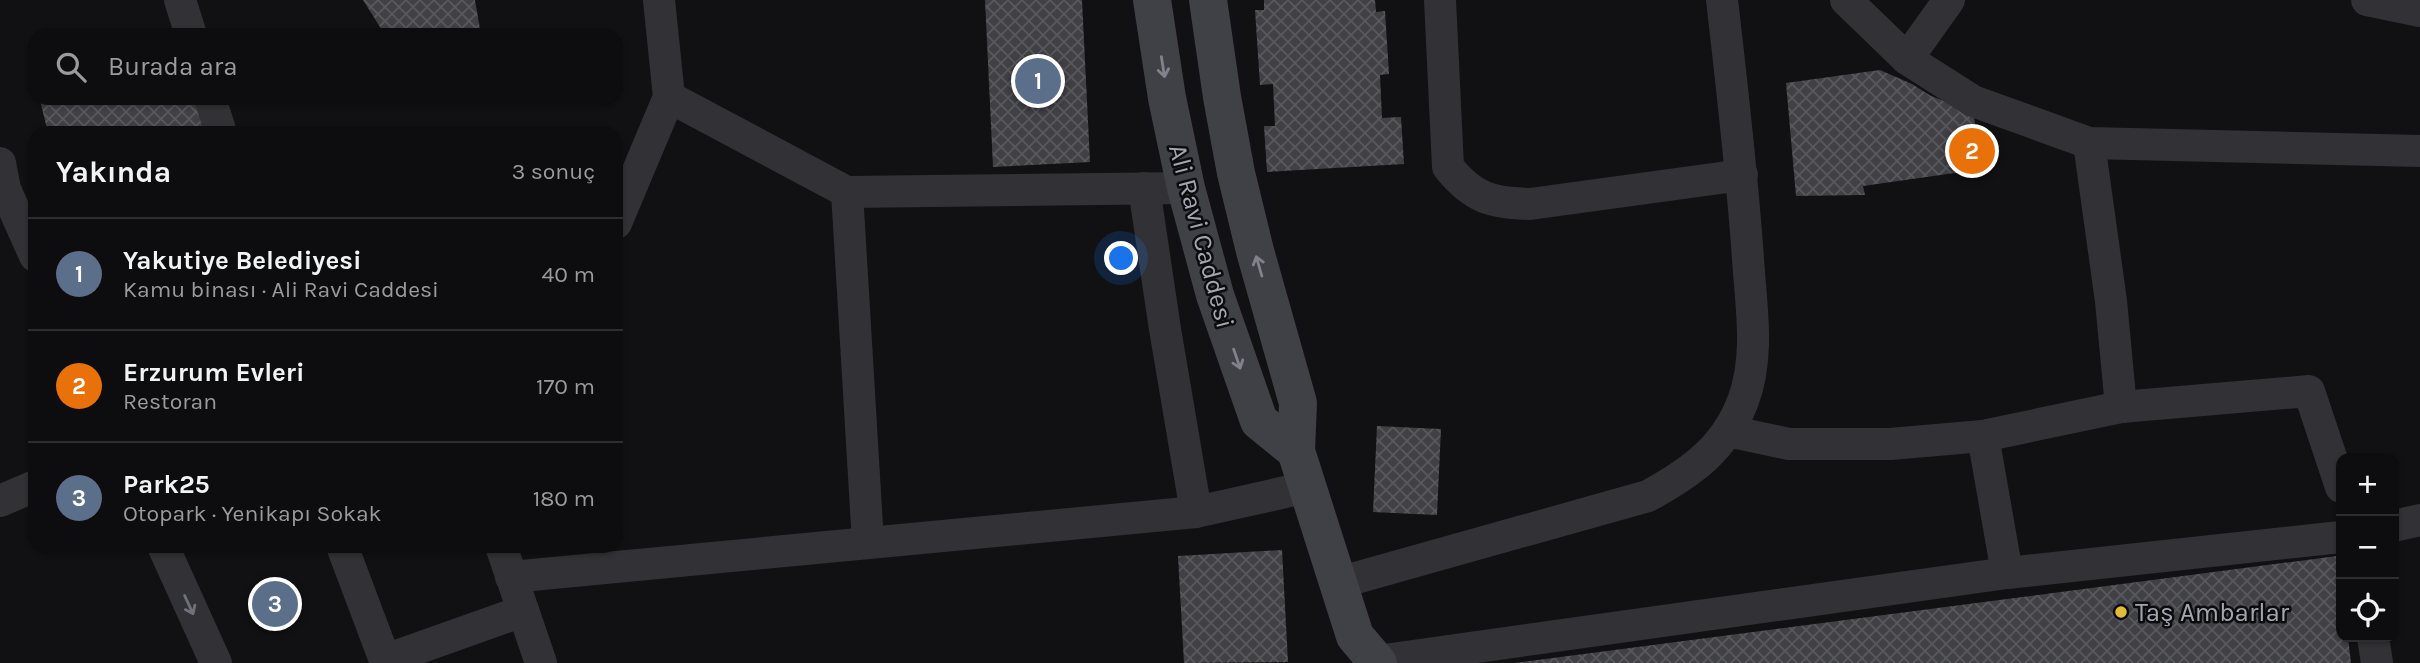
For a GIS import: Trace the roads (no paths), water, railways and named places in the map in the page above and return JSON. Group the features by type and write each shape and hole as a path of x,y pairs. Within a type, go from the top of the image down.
{"main road":[{"name":"Ali Ravi Caddesi","path":"1152,0 1167,98 1186,188 1214,295 1259,421 1296,451"},
{"name":"Ali Ravi Caddesi","path":"1208,0 1236,173 1298,403 1296,451 1338,583 1365,656"}],"street":[{"path":"180,0 189,28"},
{"path":"623,206 669,97 659,0"},
{"path":"1440,0 1448,167 1461,183 1478,196 1501,204 1530,204 1742,175"},
{"path":"1338,583 1648,496 1683,477 1705,459 1728,430 1743,401 1752,368 1753,332 1742,175 1722,0"},
{"path":"1846,0 1907,59 1973,101 2089,143 2420,150"},
{"path":"1907,59 1949,0"},
{"path":"2367,0 2420,11"},
{"path":"669,97 847,192 1186,188"},
{"path":"212,105 219,126"},
{"path":"2089,143 2111,302 2121,407"},
{"path":"2,181 28,240"},
{"path":"1144,188 1196,512"},
{"path":"847,192 868,542"},
{"path":"1728,430 1789,444 1890,444 1983,436 2121,407 2309,391 2336,472"},
{"path":"1983,436 2007,573"},
{"path":"511,577 1196,512 1308,487"},
{"path":"0,501 28,489"},
{"path":"2399,525 2420,520"},
{"path":"1365,656 2007,573 2336,538"},
{"path":"166,553 216,663"},
{"path":"345,553 386,662 523,611"},
{"path":"503,553 541,663"},
{"path":"2374,642 2376,663"}],"place":[{"name":"Yakutiye Belediyesi","path":"1038,81"},
{"name":"Erzurum Evleri","path":"1972,151"},
{"name":"Park25","path":"275,604"},
{"name":"Taş Ambarlar","path":"2121,612"}]}
